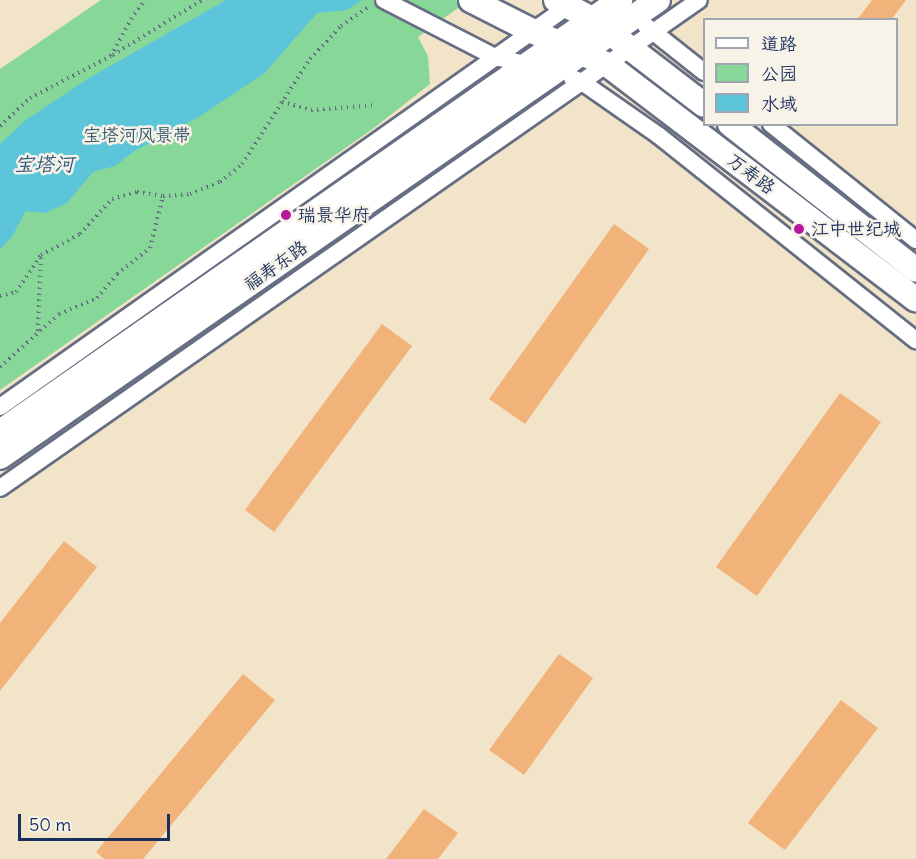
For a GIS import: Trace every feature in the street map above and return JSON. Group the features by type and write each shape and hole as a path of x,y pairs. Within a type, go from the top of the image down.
{"main road":[{"name":"万寿路","path":"471,0 532,31 608,64 916,300"},
{"path":"581,12 658,0"},
{"path":"581,12 703,103"},
{"name":"福寿东路","path":"0,432 561,42 581,12"},
{"name":"福寿东路","path":"0,457 582,53 581,12"},
{"name":"万寿路","path":"733,126 916,270"}],"street":[{"path":"0,488 699,0"},
{"path":"381,3 495,57 556,72 582,82 658,135 916,339"},
{"path":"625,6 653,32 703,70"},
{"path":"0,407 532,31 581,12"},
{"path":"774,126 916,240"}],"path":[{"path":"111,56 131,19 145,0"},
{"path":"0,126 30,99 111,56 202,0"},
{"path":"0,296 16,292 41,255 80,234 112,200 137,192 163,196 190,194 220,182 242,164 310,60 341,26 381,3"},
{"path":"282,102 311,110 376,105"},
{"path":"0,367 59,314 97,298 117,274 150,248 163,196"},
{"path":"38,331 41,255"}],"green space":[{"name":"宝塔河风景带","path":"101,0 469,0 418,37 428,56 430,84 374,128 0,390 0,69"}],"water":[{"name":"宝塔河","path":"226,0 362,0 347,10 317,13 265,73 200,116 133,152 115,166 93,172 67,203 45,213 26,211 11,238 0,249 0,144 26,120 89,78"}],"building":[{"path":"872,0 906,0 892,18 858,18"},
{"path":"614,224 649,249 525,424 489,399"},
{"path":"382,324 412,346 274,532 245,510"},
{"path":"840,393 881,422 757,596 716,567"},
{"path":"64,541 97,567 0,691 0,623"},
{"path":"559,654 593,678 524,775 489,750"},
{"path":"243,674 275,700 143,859 104,859 96,852"},
{"path":"841,700 878,728 785,850 748,823"},
{"path":"424,809 458,833 438,859 386,859"}],"place":[{"name":"瑞景华府","path":"286,215"},
{"name":"江中世纪城","path":"799,229"}]}
